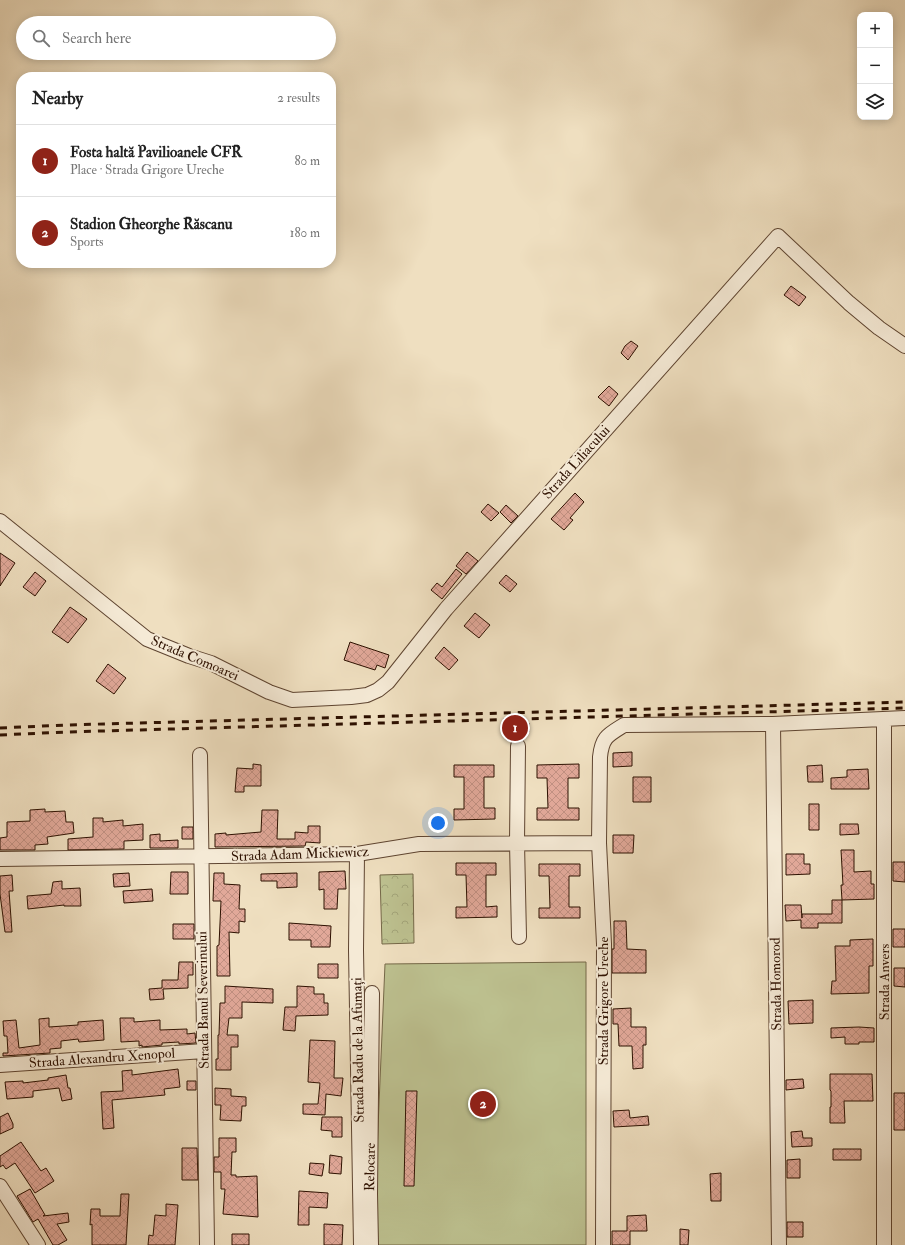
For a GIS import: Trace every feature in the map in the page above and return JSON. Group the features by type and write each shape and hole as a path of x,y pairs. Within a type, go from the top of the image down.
{"street":[{"name":"Strada Liliacului","path":"378,690 388,682 446,609 778,236 849,304 905,346"},
{"name":"Strada Comoarei","path":"0,521 147,639 211,663 269,692 292,700 351,697 367,695 378,690"},
{"name":"Strada Grigore Ureche","path":"602,1245 604,944 599,843 601,746 607,736 624,725 773,724 905,718"},
{"name":"Strada Anvers","path":"884,719 884,1245"},
{"name":"Strada Homorod","path":"773,724 779,1245"},
{"path":"518,746 516,843 519,937"},
{"name":"Strada Banul Severinului","path":"200,755 207,1245"},
{"name":"Strada Adam Mickiewicz","path":"0,859 358,854 420,844 599,843"},
{"name":"Strada Radu de la Afumați","path":"358,854 356,950 361,1245"},
{"name":"Relocare","path":"371,1245 370,1186 372,993"},
{"name":"Strada Alexandru Xenopol","path":"0,1065 204,1051"},
{"path":"0,1186 38,1245"}],"green space":[{"path":"413,874 414,943 382,944 380,875"},
{"path":"586,962 586,1245 373,1245 385,964"}],"building":[{"path":"791,286 806,297 799,306 784,295"},
{"path":"631,341 638,346 628,360 621,353 625,346"},
{"path":"609,386 618,394 609,406 598,397"},
{"path":"575,493 584,502 570,518 573,520 564,530 551,519"},
{"path":"488,504 499,513 491,521 481,512"},
{"path":"506,505 518,516 511,523 500,512"},
{"path":"467,552 478,561 466,574 456,566"},
{"path":"0,553 15,563 0,586"},
{"path":"456,569 462,574 442,599 431,590 437,583 442,587"},
{"path":"35,572 46,581 35,596 23,587"},
{"path":"506,575 517,584 510,592 499,583"},
{"path":"70,607 87,619 68,643 52,632"},
{"path":"475,613 490,625 479,638 464,626"},
{"path":"350,642 389,655 385,668 377,665 375,670 344,660"},
{"path":"444,647 458,660 449,670 435,658"},
{"path":"108,664 126,678 114,694 96,681"},
{"path":"529,723 529,732 523,732 523,737 510,737 510,732 502,733 502,724"},
{"path":"632,752 632,766 613,767 613,753"},
{"path":"253,764 261,765 261,786 244,786 244,792 235,792 237,768 253,769"},
{"path":"579,764 579,778 568,778 568,808 579,808 579,820 537,820 537,808 548,808 547,778 537,778 537,765"},
{"path":"454,765 494,765 494,777 484,777 484,808 495,808 495,819 454,820 454,809 464,809 464,777 454,777"},
{"path":"822,765 823,782 808,782 807,766"},
{"path":"868,769 869,789 831,789 831,778 847,777 847,770"},
{"path":"633,777 651,777 651,802 633,802"},
{"path":"809,804 819,804 819,830 809,830"},
{"path":"45,809 45,812 65,811 66,822 73,822 74,833 47,837 48,844 35,845 35,850 0,850 0,838 7,837 7,822 30,821 30,810"},
{"path":"262,810 278,810 277,839 295,839 295,832 308,833 308,826 320,826 320,843 306,842 305,846 215,847 215,834 226,833 226,835 261,832"},
{"path":"93,818 103,818 103,822 123,820 123,826 143,824 143,840 124,841 124,849 68,850 68,839 93,837"},
{"path":"840,824 858,824 859,834 840,835"},
{"path":"182,827 193,827 193,839 182,839"},
{"path":"160,834 160,841 178,840 178,848 150,848 150,835"},
{"path":"613,835 634,835 633,853 613,853"},
{"path":"841,850 854,850 854,872 871,871 871,884 874,884 874,899 842,900 841,885 843,885"},
{"path":"786,854 804,854 804,864 810,864 810,874 786,875"},
{"path":"893,862 905,862 905,882 893,881"},
{"path":"456,863 496,863 496,875 486,875 486,907 497,906 497,917 456,918 456,907 467,907 466,875 456,875"},
{"path":"539,864 580,864 580,876 569,876 569,907 580,907 580,918 539,918 539,908 550,908 549,876 539,876"},
{"path":"345,871 346,889 338,889 337,909 324,909 324,889 319,890 319,872"},
{"path":"171,872 188,872 188,894 170,894"},
{"path":"129,873 130,886 114,887 113,874"},
{"path":"214,873 224,873 224,884 240,885 239,909 245,909 245,922 239,921 239,933 229,932 230,976 217,976 217,946 219,945 221,901 213,901"},
{"path":"297,873 297,887 277,888 277,881 261,881 261,874"},
{"path":"12,875 13,891 9,891 12,932 5,932 0,894 0,876"},
{"path":"62,881 62,889 80,888 81,906 64,905 28,909 27,896 51,894 53,882"},
{"path":"152,889 153,901 124,903 123,891"},
{"path":"832,900 842,900 842,923 818,923 818,928 801,928 801,920 786,921 785,905 801,905 802,918 802,914 832,914"},
{"path":"614,921 626,921 627,949 646,950 646,973 612,973"},
{"path":"289,923 331,926 330,947 311,947 311,940 289,940"},
{"path":"173,924 194,924 194,939 173,939"},
{"path":"893,929 905,929 905,947 893,947"},
{"path":"873,939 873,966 869,966 869,993 831,994 832,981 836,981 835,946 850,946 850,940"},
{"path":"179,962 193,962 193,975 188,975 188,988 163,989 164,999 150,1000 149,989 162,988 162,980 178,980"},
{"path":"318,964 338,964 338,978 318,978"},
{"path":"894,968 905,968 905,987 894,986"},
{"path":"225,986 273,989 273,1003 242,1002 242,1018 229,1018 227,1035 238,1035 238,1047 231,1047 231,1070 216,1070 216,1059 218,1059 220,1003 225,1003"},
{"path":"297,986 314,987 314,994 324,994 324,1003 328,1003 328,1015 296,1016 295,1031 283,1030 285,1007 297,1007"},
{"path":"813,1000 813,1023 789,1024 788,1001"},
{"path":"631,1008 631,1027 646,1027 646,1045 643,1045 643,1068 633,1069 632,1046 619,1046 618,1024 613,1024 613,1009"},
{"path":"49,1018 49,1027 78,1025 78,1022 103,1020 104,1040 79,1042 78,1039 61,1041 61,1048 50,1049 50,1053 3,1056 3,1053 8,1053 7,1036 4,1036 3,1021 16,1020 19,1048 40,1045 39,1019"},
{"path":"120,1018 134,1018 134,1022 160,1020 160,1030 187,1029 187,1034 195,1033 196,1043 162,1043 162,1045 142,1047 142,1045 139,1046 139,1041 121,1042"},
{"path":"831,1028 874,1028 874,1042 845,1044 845,1037 831,1038"},
{"path":"310,1040 335,1041 334,1078 343,1078 341,1096 326,1094 325,1115 303,1114 303,1104 318,1104 320,1083 308,1082"},
{"path":"178,1069 180,1087 164,1089 165,1095 112,1100 114,1128 103,1129 101,1092 123,1091 122,1071 132,1070 132,1075"},
{"path":"830,1074 872,1074 873,1101 844,1101 845,1123 830,1123"},
{"path":"66,1075 68,1088 70,1088 72,1099 62,1101 59,1088 33,1091 33,1097 7,1099 5,1082 23,1081 23,1083 48,1080 48,1078"},
{"path":"803,1079 804,1088 786,1090 786,1080"},
{"path":"187,1081 196,1081 196,1090 187,1090"},
{"path":"215,1088 231,1089 231,1096 246,1097 246,1106 242,1106 241,1121 220,1120 221,1105 215,1105"},
{"path":"406,1091 417,1091 414,1186 404,1186"},
{"path":"894,1093 905,1093 905,1130 894,1130"},
{"path":"629,1110 630,1118 648,1116 649,1125 614,1127 613,1111"},
{"path":"8,1113 13,1124 13,1128 0,1134 0,1117"},
{"path":"322,1117 342,1117 342,1137 332,1137 332,1131 321,1130"},
{"path":"802,1131 803,1138 812,1138 812,1146 792,1147 791,1132"},
{"path":"219,1138 236,1138 236,1152 232,1152 231,1175 236,1175 236,1177 257,1176 258,1217 223,1214 225,1189 221,1189 221,1172 214,1172 214,1157 219,1157"},
{"path":"21,1142 41,1171 46,1168 54,1181 35,1193 15,1163 6,1169 3,1165 0,1167 0,1156"},
{"path":"182,1148 197,1148 198,1180 182,1180"},
{"path":"833,1149 861,1149 861,1160 833,1160"},
{"path":"330,1155 342,1157 341,1174 329,1173"},
{"path":"800,1159 800,1178 787,1178 787,1160"},
{"path":"310,1163 324,1164 322,1176 309,1174"},
{"path":"721,1173 721,1201 711,1201 710,1174"},
{"path":"30,1189 45,1215 43,1216 68,1213 69,1222 57,1224 67,1240 58,1245 53,1245 38,1219 33,1222 17,1196"},
{"path":"299,1191 328,1193 327,1208 309,1207 309,1225 298,1225"},
{"path":"121,1194 129,1194 126,1245 92,1245 92,1224 90,1225 91,1209 100,1209 100,1216 120,1216"},
{"path":"166,1204 178,1205 175,1245 148,1245 149,1235 153,1236 155,1215 166,1216"},
{"path":"646,1215 647,1231 630,1231 630,1245 612,1245 612,1231 627,1231 627,1216"},
{"path":"787,1222 803,1222 803,1237 787,1237"},
{"path":"324,1224 343,1225 342,1245 324,1245"},
{"path":"680,1229 689,1230 688,1245 680,1245"},
{"path":"232,1234 249,1234 249,1245 232,1245"}],"railway":[{"path":"0,728 905,702"},
{"path":"0,735 905,708"}],"place":[{"name":"Fosta haltă Pavilioanele CFR","path":"515,728"},
{"name":"Stadion Gheorghe Răscanu","path":"483,1104"}]}
